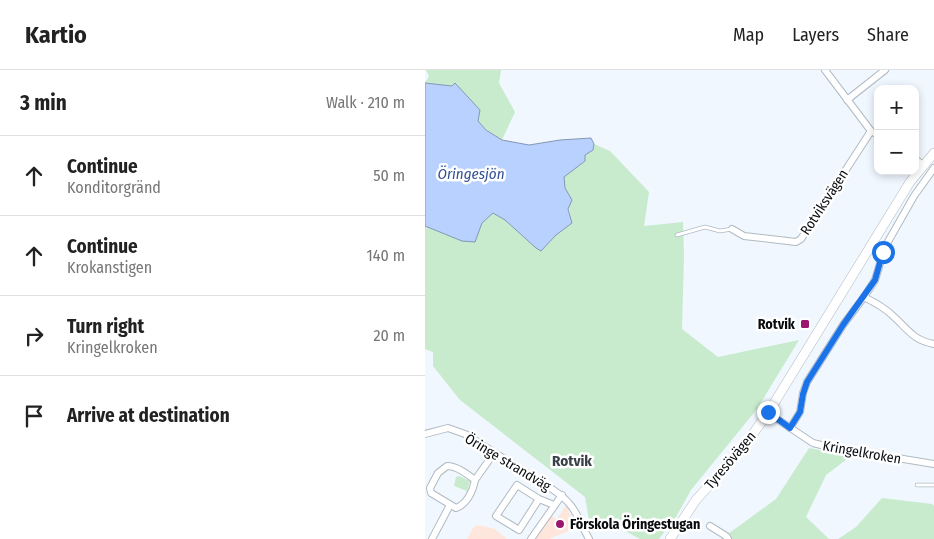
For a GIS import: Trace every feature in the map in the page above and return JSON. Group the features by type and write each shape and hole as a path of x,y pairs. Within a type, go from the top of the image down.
{"main road":[{"name":"Tyresövägen","path":"919,162 934,153"},
{"name":"Tyresövägen","path":"670,539 696,500 742,448 768,412 913,175"}],"street":[{"path":"825,70 874,133"},
{"path":"847,100 885,70"},
{"name":"Rotviksvägen","path":"732,229 744,236 796,242 801,239 871,131"},
{"path":"790,428 800,412 807,382 843,325 875,280 885,247 914,196 934,168"},
{"path":"864,297 893,316 908,332 925,342 934,344"},
{"name":"Kringelkroken","path":"768,412 813,442 825,446 934,464"},
{"name":"Öringe strandväg","path":"425,434 447,428 465,434 562,495 575,510 589,539"},
{"path":"475,480 457,468 447,466 438,473 427,487 431,493 456,508 463,505 474,487 475,480 494,452"},
{"name":"Öringe strandväg","path":"539,499 519,530 497,516 517,484 539,499 554,505"},
{"name":"Öringe strandväg","path":"531,539 562,495"},
{"path":"432,539 450,505"},
{"path":"710,526 728,539"}],"lane":[{"path":"677,235 705,227 719,231 732,229"},
{"path":"917,485 934,485"}],"shaded area":[{"name":"Förskola Öringestugan","path":"566,505 576,528 549,539 535,539 551,516 557,519"},
{"path":"478,525 495,529 507,539 467,539 473,528"}],"green space":[{"path":"426,70 501,70 499,83 515,112 502,140 479,122 456,83 452,86 425,83 429,76"},
{"path":"594,144 610,151 649,192 644,226 683,222 682,329 718,357 799,340 757,409 691,490 676,517 659,539 640,539 623,530 589,520 585,497 460,400 433,366 433,352 425,349 425,226 445,234 482,223 493,213 505,220 541,251 556,235 572,223 563,177 585,161 585,155 593,150"},
{"path":"809,448 851,456 826,475 806,517 829,539 721,539 776,499"},
{"path":"459,476 470,481 467,491 454,486 456,477"},
{"path":"882,498 932,504 934,506 934,539 838,539 856,527"}],"water":[{"name":"Öringesjön","path":"425,83 452,86 455,83 480,110 478,121 486,130 502,140 529,145 591,138 594,144 593,150 585,155 585,161 564,177 565,188 572,200 568,209 572,223 556,235 541,251 505,220 493,213 482,223 475,242 462,241 425,226"}],"place":[{"name":"Rotvik","path":"805,324"},
{"name":"Förskola Öringestugan","path":"560,524"}],"district":[{"name":"Rotvik","path":"572,461"}],"route":[{"path":"768,412 790,428 800,412 807,382 843,325 875,280 883,252"}]}
